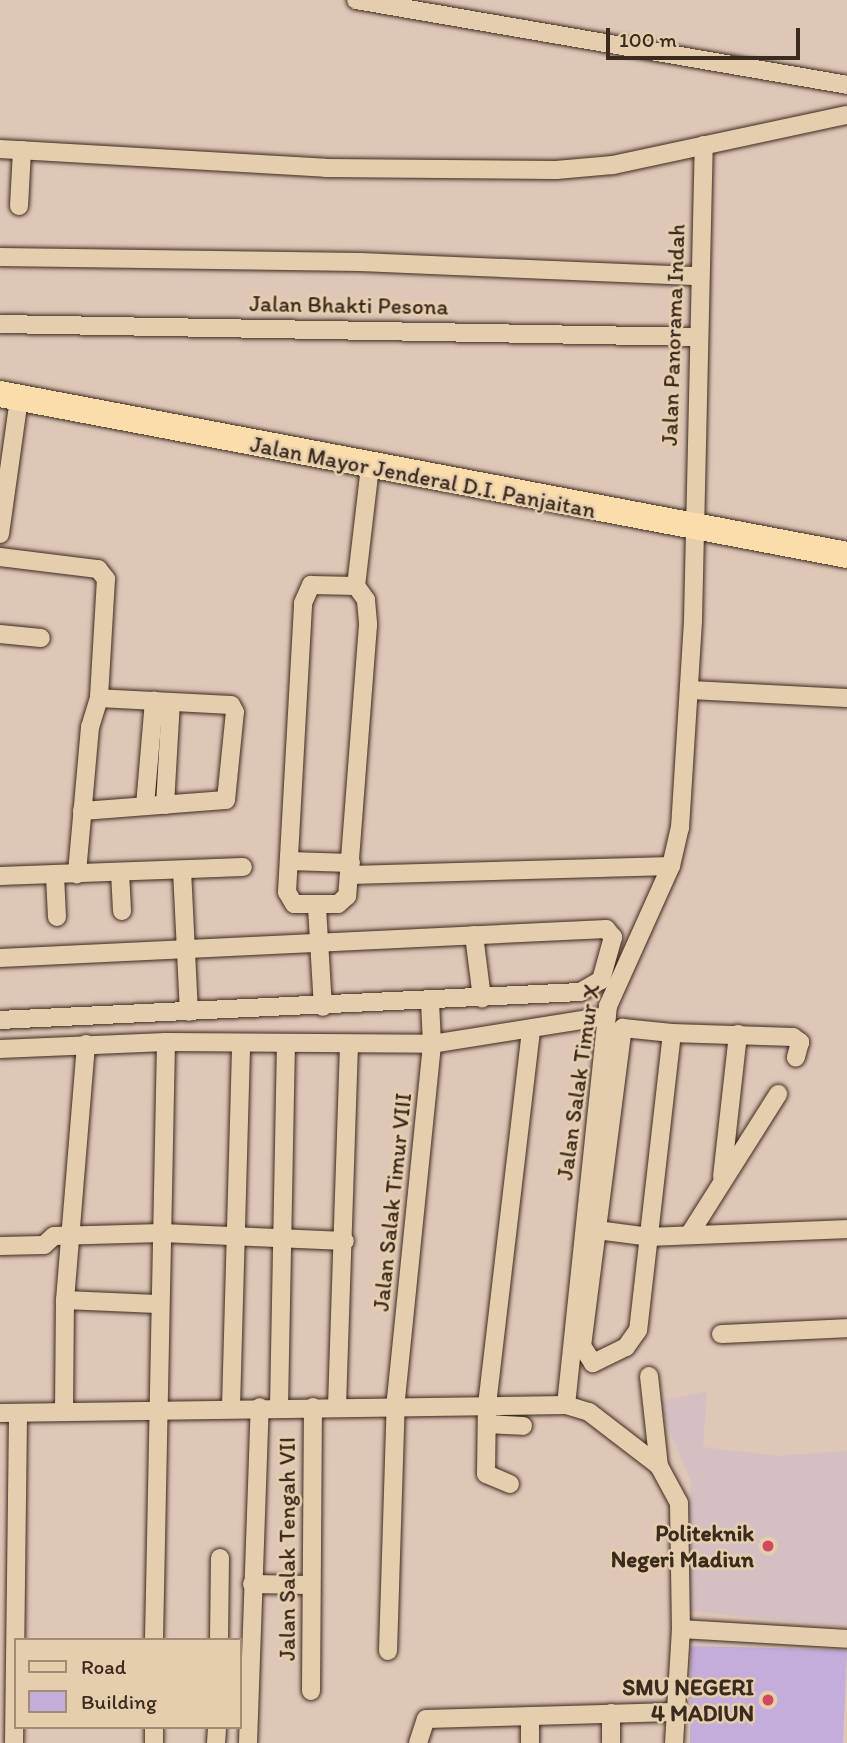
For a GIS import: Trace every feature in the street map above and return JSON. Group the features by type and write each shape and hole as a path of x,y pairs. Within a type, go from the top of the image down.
{"highway":[{"name":"Jalan Mayor Jenderal D.I. Panjaitan","path":"10,396 847,555"}],"street":[{"path":"356,0 847,85"},
{"path":"0,149 454,173 613,165 847,115"},
{"name":"Jalan Panorama Indah","path":"691,527 704,145"},
{"path":"19,206 22,150"},
{"path":"0,257 400,263 700,276"},
{"name":"Jalan Bhakti Pesona","path":"0,324 698,337"},
{"path":"0,534 10,396"},
{"path":"356,586 311,585 303,603 289,861 290,900 317,906 344,901 351,869 368,625 366,600 356,586 370,466"},
{"name":"Jalan Salak Timur X","path":"576,1408 607,1016 614,983 671,866 680,828 690,690 691,527"},
{"path":"0,557 104,572 99,698 90,727 77,874"},
{"path":"0,634 41,638"},
{"path":"690,690 847,698"},
{"path":"82,811 226,800 235,712 224,704 99,698"},
{"path":"163,701 165,805"},
{"path":"145,806 163,701"},
{"path":"289,861 351,869 671,866"},
{"path":"0,876 243,867"},
{"path":"182,870 189,1012"},
{"path":"120,872 122,911"},
{"path":"55,875 57,917"},
{"path":"317,906 323,1007"},
{"path":"0,958 606,929 613,937 601,980 591,989 430,1002 0,1020"},
{"path":"474,935 482,998"},
{"name":"Jalan Salak Timur VIII","path":"388,1651 396,1406 432,1044 430,1002"},
{"path":"0,1049 166,1042 432,1044 607,1016"},
{"path":"510,1484 486,1474 487,1405 531,1029"},
{"path":"673,1032 636,1335 626,1347 593,1363 582,1346 619,1032 673,1032 737,1034 797,1039 796,1057"},
{"path":"722,1180 737,1034"},
{"path":"154,1638 159,1409 157,1304 162,1233 166,1042"},
{"path":"279,1406 280,1241 286,1043"},
{"path":"64,1412 65,1300 86,1044"},
{"path":"231,1407 233,1238 241,1044"},
{"path":"337,1406 345,1241 349,1045"},
{"path":"697,1235 722,1180 778,1094"},
{"path":"597,1230 650,1237 847,1229"},
{"path":"0,1246 44,1245 54,1236 162,1233 280,1241 345,1241"},
{"path":"65,1300 157,1304"},
{"path":"721,1334 847,1328"},
{"path":"649,1376 659,1466 679,1503 681,1629 674,1743"},
{"path":"14,1743 9,1413 279,1406 487,1405 576,1408 659,1466"},
{"path":"248,1743 260,1407"},
{"name":"Jalan Salak Tengah VII","path":"311,1691 309,1585 313,1407"},
{"path":"487,1424 523,1426"},
{"path":"219,1638 220,1558"},
{"path":"252,1584 309,1585"},
{"path":"681,1629 847,1639"},
{"path":"418,1743 426,1719 674,1712"},
{"path":"611,1713 611,1743"},
{"path":"530,1716 530,1743"}],"shaded area":[{"name":"Politeknik Negeri Madiun","path":"707,1391 703,1447 778,1456 847,1451 847,1627 688,1611 691,1481 657,1402"}],"building":[{"name":"SMU NEGERI 4 MADIUN","path":"691,1646 847,1650 843,1743 690,1743"}],"place":[{"name":"Politeknik Negeri Madiun","path":"768,1546"},
{"name":"SMU NEGERI 4 MADIUN","path":"768,1700"}]}
